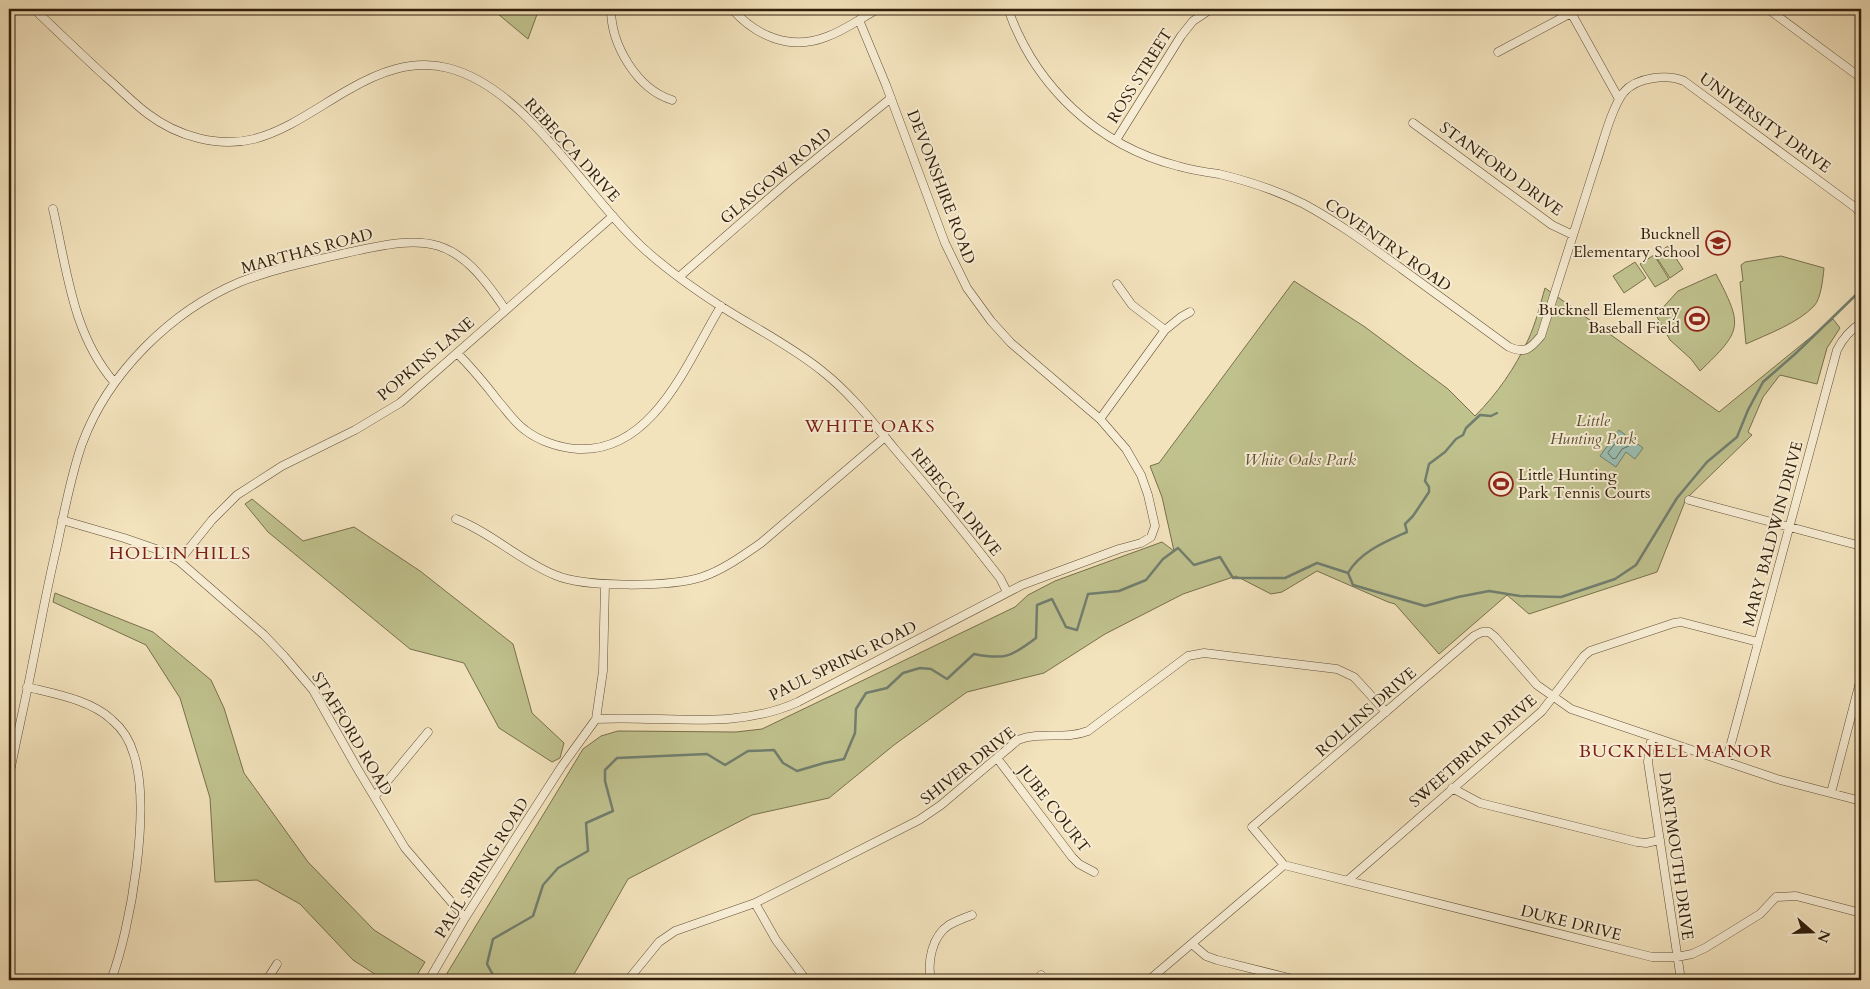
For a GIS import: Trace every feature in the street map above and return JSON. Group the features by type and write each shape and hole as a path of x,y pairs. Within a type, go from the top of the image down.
{"street":[{"name":"REBECCA DRIVE","path":"34,9 146,113 174,130 206,140 238,141 268,134 364,80 392,69 426,65 445,68 463,72 486,84 510,102 549,142 613,216 643,247 679,277 721,306 790,348 822,371 852,398 978,550 1000,578 1007,592"},
{"path":"611,9 614,35 623,56 650,88 662,97 672,100"},
{"path":"732,9 746,24 759,32 789,42 808,42 826,38 878,9"},
{"name":"COVENTRY ROAD","path":"1008,9 1028,54 1055,92 1085,120 1138,153 1158,161 1244,181 1303,204 1348,230 1509,348 1522,351 1530,348 1541,336 1574,235"},
{"name":"ROSS STREET","path":"1116,140 1181,36 1193,21 1211,9"},
{"path":"1768,9 1861,78"},
{"path":"1498,52 1570,11 1619,99 1605,136 1574,235"},
{"name":"DEVONSHIRE ROAD","path":"859,20 891,98 945,243 959,272 975,300 1011,343 1100,419 1126,449 1141,475 1153,515 1155,526 1151,537"},
{"name":"UNIVERSITY DRIVE","path":"1619,99 1632,86 1655,78 1669,76 1684,81 1856,208 1861,215"},
{"name":"GLASGOW ROAD","path":"679,277 789,181 891,98"},
{"name":"STANFORD DRIVE","path":"1413,123 1552,225 1574,235"},
{"path":"53,208 77,317 102,368 114,382"},
{"name":"POPKINS LANE","path":"178,561 212,520 237,495 282,466 387,412 411,394 505,309 613,216"},
{"name":"MARTHAS ROAD","path":"9,777 46,591 73,472 82,443 114,382 144,349 173,323 218,293 266,273 377,246 420,241 448,249 463,259 480,275 505,309"},
{"path":"1117,284 1132,305 1165,330"},
{"path":"457,352 512,419 526,432 547,442 564,447 582,449 603,447 631,435 655,412 687,366 721,306"},
{"path":"1100,419 1165,330 1180,317 1190,312"},
{"name":"MARY BALDWIN DRIVE","path":"1726,762 1837,350 1849,331 1861,323"},
{"path":"456,519 483,531 539,568 555,576 576,582 605,584 682,582 703,577 723,568 761,543 885,437"},
{"path":"1689,500 1861,546"},
{"name":"STAFFORD ROAD","path":"62,520 124,538 178,561 264,636 305,679 322,703 357,768 406,848 465,918"},
{"name":"PAUL SPRING ROAD","path":"429,980 465,918 562,766 596,719 732,718 753,717 775,712 798,702 1007,592 1048,574 1119,548 1142,543 1151,537"},
{"path":"596,719 603,671 605,584"},
{"name":"SWEETBRIAR DRIVE","path":"1347,881 1542,711 1584,656 1590,651 1674,623 1686,622 1758,642"},
{"name":"ROLLINS DRIVE","path":"1284,865 1252,827 1474,636 1482,632 1489,632 1537,685 1571,709 1777,779 1861,801"},
{"name":"SHIVER DRIVE","path":"628,980 654,948 667,936 681,928 756,903 919,820 941,805 1018,740 1040,734 1069,736 1088,731 1182,660 1200,653 1337,669 1354,677 1386,712"},
{"path":"1831,793 1861,678"},
{"path":"28,687 90,706 106,714 126,736 134,755 139,776 140,798 138,846 125,934 110,980"},
{"path":"375,796 428,732"},
{"name":"DARTMOUTH DRIVE","path":"1652,737 1648,762 1681,980"},
{"name":"JUBE COURT","path":"996,758 1072,857 1079,864 1094,872"},
{"path":"1452,788 1480,803 1637,842 1646,843 1660,840"},
{"path":"1149,980 1284,865"},
{"name":"DUKE DRIVE","path":"1284,865 1652,957 1677,957 1692,954 1705,948 1760,914 1776,897 1796,896 1861,912"},
{"path":"756,903 776,940 806,980"},
{"path":"931,980 930,962 936,940 949,926 972,915"},
{"path":"1192,944 1203,954 1217,960 1297,980"},
{"path":"267,980 277,964"}],"green space":[{"path":"492,9 539,9 528,39"},
{"path":"1668,246 1683,269 1670,278 1655,255"},
{"path":"1654,255 1669,279 1655,287 1640,264"},
{"path":"1781,256 1824,268 1818,299 1814,306 1800,318 1746,344 1740,282 1743,281 1741,265 1745,262"},
{"path":"1635,262 1646,278 1624,293 1613,276"},
{"name":"Bucknell Elementary Baseball Field","path":"1716,274 1731,305 1734,327 1731,336 1724,346 1700,371 1691,359 1670,340 1656,315 1678,291"},
{"path":"1294,281 1365,327 1448,389 1475,416 1498,390 1517,361 1533,327 1545,288 1719,412 1833,319 1840,328 1827,348 1817,384 1780,375 1763,397 1748,432 1752,435 1686,499 1657,572 1529,614 1507,595 1439,654 1395,604 1317,571 1282,592 1271,594 1236,576 1183,594 1105,634 1044,673 967,692 894,745 829,798 752,815 628,879 573,976 573,980 443,980 583,749 601,736 618,731 736,732 762,729 1015,607 1028,595 1055,581 1162,542 1174,551 1162,497 1150,466 1159,463"},
{"path":"252,499 303,541 354,527 420,571 513,644 532,713 564,743 560,758 552,762 499,728 464,663 410,649 268,532 245,504"},
{"path":"55,593 153,632 211,680 224,708 244,773 308,862 374,930 425,962 414,980 384,980 353,960 300,904 257,880 215,882 210,798 180,698 146,645 53,602"}],"water":[{"path":"1619,430 1643,448 1635,459 1626,452 1616,467 1600,456"}],"waterway":[{"path":"486,980 493,975 487,964 493,939 533,916 543,885 558,868 588,851 586,823 613,811 605,781 605,770 617,758 707,754 725,765 748,751 774,750 783,763 797,771 844,759 855,733 856,709 866,693 887,688 903,673 920,668 931,669 947,679 974,654 1001,657 1014,653 1036,638 1037,605 1052,599 1066,627 1077,630 1088,594 1119,591 1146,580 1163,559 1178,548 1194,565 1220,557 1233,578 1285,578 1317,563 1348,573 1353,585 1425,606 1489,591 1520,596 1561,597 1615,579 1636,565 1677,498 1707,462 1737,437 1748,410 1763,382 1861,290"},
{"path":"1348,573 1366,553 1407,532 1405,524 1413,516 1429,492 1429,487 1425,481 1429,464 1463,435 1466,428 1480,415 1491,416 1497,413"}],"place":[{"name":"Bucknell Elementary School","path":"1718,243"},
{"name":"Bucknell Elementary Baseball Field","path":"1697,319"},
{"name":"Little Hunting Park Tennis Courts","path":"1501,484"}],"district":[{"name":"WHITE OAKS","path":"870,426"},
{"name":"HOLLIN HILLS","path":"180,553"},
{"name":"BUCKNELL MANOR","path":"1676,751"}],"park label":[{"name":"Little Hunting Park","path":"1593,430"},
{"name":"White Oaks Park","path":"1300,460"}]}
